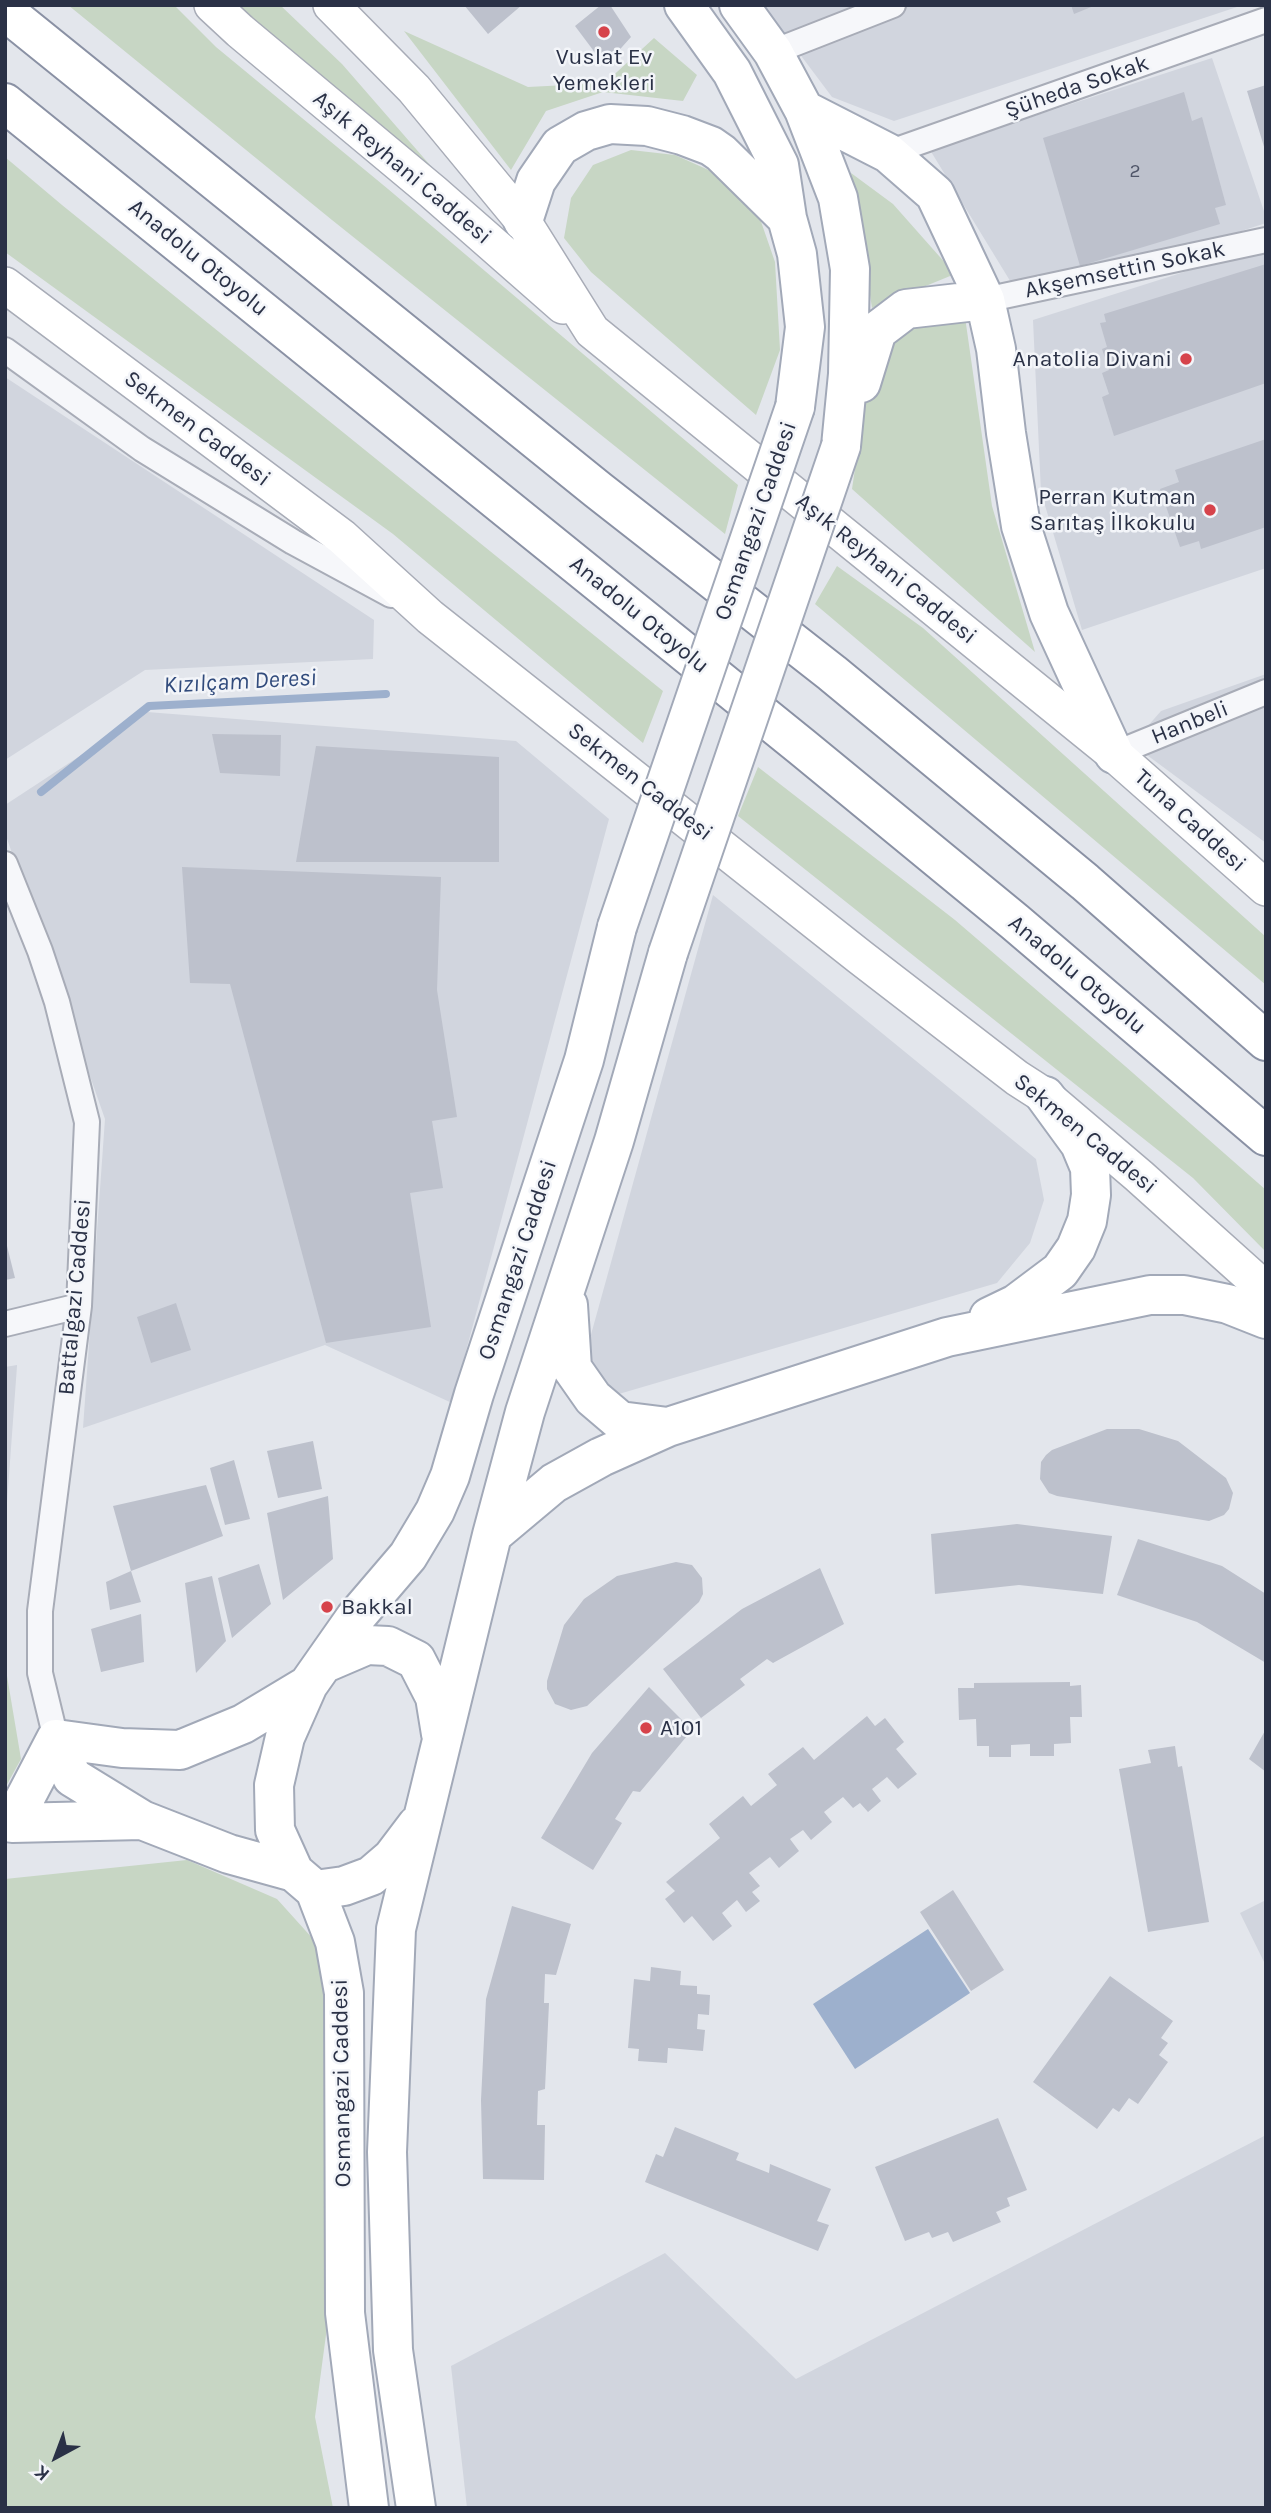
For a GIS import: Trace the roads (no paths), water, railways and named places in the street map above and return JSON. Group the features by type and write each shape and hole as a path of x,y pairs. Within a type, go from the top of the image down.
{"main road":[{"name":"Aşık Reyhani Caddesi","path":"212,5 433,191 592,331 1114,754"},
{"name":"Aşık Reyhani Caddesi","path":"331,5 414,89 523,221 592,331"},
{"name":"Osmangazi Caddesi","path":"369,2508 345,2313 344,1993 335,1942 275,1830 274,1784 285,1737 317,1674 355,1618 408,1556 435,1511 450,1476 474,1394 584,1059 617,927 795,407 802,369 805,327 797,254 787,218 779,165 732,72 684,5"},
{"name":"Osmangazi Caddesi","path":"416,2508 393,2350 387,2152 396,1929 492,1535 525,1412 618,1129 668,953 841,446 848,374 850,270 838,198 804,110 773,52 739,5"},
{"path":"5,11 598,490 832,673 1085,882 1266,1041"},
{"name":"Anadolu Otoyolu","path":"5,103 845,782 1015,922 1266,1136"},
{"path":"804,110 888,153 934,194 985,300 996,349 1021,526 1049,614 1114,754"},
{"path":"523,221 536,181 545,164 560,146 586,131 610,124 647,125 711,146 787,218"},
{"name":"Sekmen Caddesi","path":"5,285 342,537 430,617 849,948 1017,1078 1045,1096 1266,1290"},
{"path":"841,446 877,331 906,309 985,300"},
{"name":"Tuna Caddesi","path":"1114,754 1266,888"},
{"path":"947,1337 1017,1304 1060,1271 1087,1221 1091,1195 1090,1168 1080,1144 1045,1096"},
{"path":"566,1286 572,1368 593,1398 620,1421 668,1427"},
{"path":"492,1535 554,1483 601,1457 668,1427 947,1337 1150,1295 1184,1295 1228,1304 1266,1319"},
{"path":"56,1739 122,1748 180,1749 243,1724 317,1674 368,1645 388,1646 416,1660 435,1697 443,1744"},
{"path":"56,1739 72,1777 142,1820 304,1881 344,1886 371,1876 392,1858 415,1828 431,1784"},
{"path":"8,1824 56,1739"},
{"path":"8,1824 142,1820"}],"street":[{"path":"773,52 893,5"},
{"name":"Şüheda Sokak","path":"888,153 1266,20"},
{"name":"Akşemsettin Sokak","path":"985,300 1266,240"},
{"path":"5,351 142,449 293,542 430,617"},
{"name":"Hanbeli","path":"1114,754 1266,692"},
{"name":"Battalgazi Caddesi","path":"5,864 57,1002 87,1122 79,1306 40,1611 40,1673 56,1739"},
{"path":"5,1324 79,1306"}],"water":[{"path":"928,1929 970,1993 855,2069 813,2004"}],"waterway":[{"name":"Kızılçam Deresi","path":"41,792 149,706 386,694"}],"place":[{"name":"Vuslat Ev Yemekleri","path":"604,32"},
{"name":"Anatolia Divani","path":"1186,359"},
{"name":"Perran Kutman Sarıtaş İlkokulu","path":"1210,510"},
{"name":"Bakkal","path":"327,1607"},
{"name":"A101","path":"646,1728"}]}
